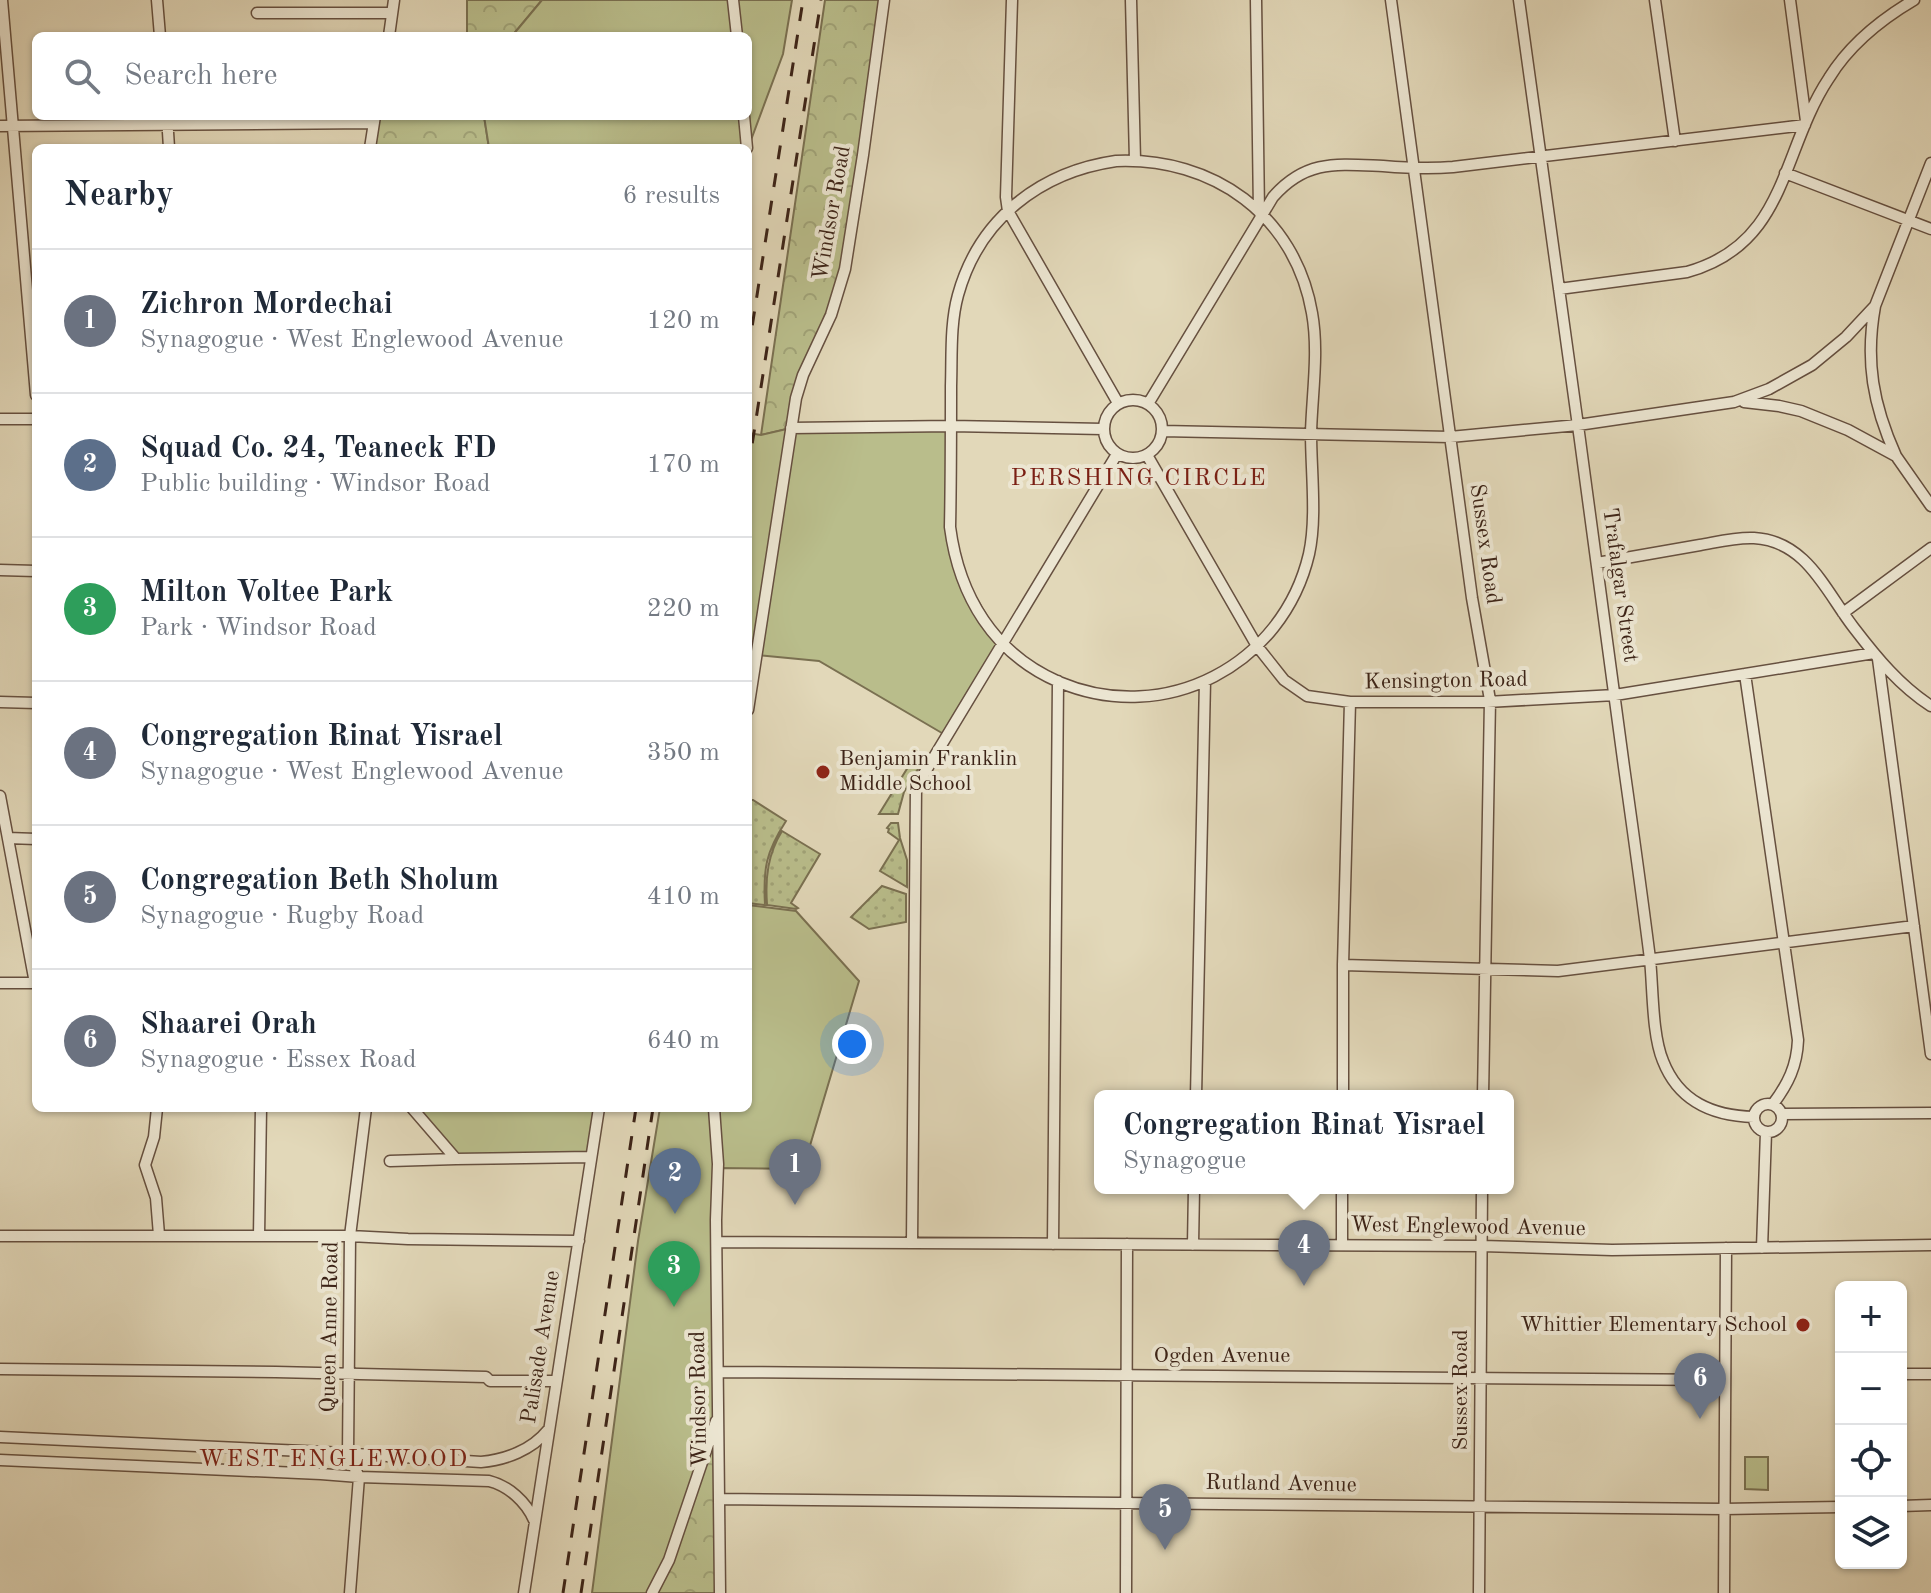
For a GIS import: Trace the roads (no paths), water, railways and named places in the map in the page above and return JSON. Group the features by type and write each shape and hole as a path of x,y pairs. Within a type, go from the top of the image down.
{"street":[{"path":"2,0 32,350"},
{"path":"157,0 160,32"},
{"path":"390,32 394,0"},
{"path":"733,0 737,32"},
{"name":"Windsor Road","path":"752,684 796,398 803,375 831,315 845,269 884,0"},
{"path":"1012,0 1008,211 1118,403"},
{"path":"1131,0 1135,160"},
{"path":"1256,0 1261,213"},
{"name":"Sussex Road","path":"1391,0 1472,598 1489,702 1483,1090"},
{"name":"Trafalgar Street","path":"1519,0 1615,695 1650,960 1658,1046 1676,1085 1698,1104 1723,1114 1754,1117"},
{"path":"1655,0 1675,141"},
{"path":"1790,0 1806,123"},
{"path":"1559,289 1687,272 1719,261 1747,240 1770,209 1822,88 1842,59 1875,25 1914,0"},
{"path":"257,13 392,13"},
{"path":"167,120 169,144"},
{"path":"0,126 167,120 375,120 371,144"},
{"path":"744,120 747,144"},
{"path":"1148,404 1261,213 1281,187 1305,171 1340,164 1453,167 1806,123"},
{"path":"1135,160 1169,164 1208,177 1227,187 1261,213 1292,255 1308,293 1314,337 1312,534 1295,594 1257,646 1241,660 1205,681 1182,690 1139,697 1096,693 1058,681 1021,660 986,624 974,605 955,558 950,527 952,332 958,296 973,257 994,226 1023,197 1059,176 1098,164 1135,160"},
{"path":"1931,163 1875,306 1870,348 1872,380 1879,412 1896,456 1931,506"},
{"path":"1785,173 1931,229"},
{"path":"1162,431 1450,437 1578,425 1734,402 1769,389 1812,365 1846,337 1875,306"},
{"path":"1132,399 1148,404 1158,414 1162,431 1159,442 1147,455 1133,458 1117,454 1108,446 1103,429 1107,414 1118,403 1132,399"},
{"path":"1734,402 1779,406 1814,416 1896,456"},
{"path":"0,419 32,419"},
{"path":"791,428 951,426 1103,429"},
{"path":"912,1243 916,787 1117,454"},
{"name":"Kensington Road","path":"1147,455 1257,646 1284,680 1307,696 1350,702 1489,702 1615,695 1876,655"},
{"path":"1597,563 1736,539 1763,538 1778,542 1810,565 1843,613 1899,683 1931,706"},
{"path":"1843,613 1931,548"},
{"path":"0,570 32,571"},
{"path":"1876,655 1931,1054"},
{"path":"1745,674 1798,1040 1798,1054 1789,1080 1773,1104"},
{"path":"1053,1244 1058,681"},
{"path":"1196,1090 1205,681"},
{"path":"0,702 32,703"},
{"path":"1343,1090 1350,702"},
{"path":"0,796 32,962"},
{"path":"8,838 32,839"},
{"path":"1343,965 1558,971 1914,926"},
{"path":"0,983 32,983"},
{"path":"1768,1103 1782,1114 1779,1127 1766,1132 1758,1128 1754,1117 1759,1107 1768,1103"},
{"path":"157,1112 154,1137 145,1165 156,1198 159,1235"},
{"path":"259,1236 261,1112"},
{"name":"Queen Anne Road","path":"350,1593 359,1477 348,1454 350,1236 366,1112"},
{"path":"415,1112 456,1159"},
{"name":"Palisade Avenue","path":"524,1593 598,1112"},
{"name":"Windsor Road","path":"714,1112 718,1164 720,1593"},
{"path":"1782,1114 1931,1113"},
{"path":"1762,1248 1766,1132"},
{"path":"390,1161 591,1157"},
{"path":"1193,1245 1194,1194"},
{"path":"1342,1194 1342,1245"},
{"name":"Sussex Road","path":"1479,1593 1482,1194"},
{"path":"0,1236 350,1236 579,1241"},
{"name":"West Englewood Avenue","path":"717,1242 1482,1246 1612,1250 1931,1245"},
{"path":"1126,1593 1127,1244"},
{"path":"1724,1593 1726,1248"},
{"path":"0,1369 486,1377 490,1381 556,1381"},
{"name":"Ogden Avenue","path":"719,1372 1725,1380"},
{"path":"1907,1374 1931,1374"},
{"path":"652,1593 669,1560 719,1411"},
{"path":"0,1437 481,1462 494,1461 526,1448 548,1430"},
{"path":"0,1460 495,1483 524,1503 534,1520"},
{"name":"Rutland Avenue","path":"720,1499 1724,1509 1835,1507"},
{"path":"1907,1506 1931,1505"}],"railway":[{"path":"752,327 803,0"},
{"path":"752,445 821,0"},
{"path":"563,1593 635,1112"},
{"path":"581,1593 652,1112"}],"place":[{"name":"Benjamin Franklin Middle School","path":"823,772"},
{"name":"Zichron Mordechai","path":"795,1205"},
{"name":"Squad Co. 24, Teaneck FD","path":"675,1214"},
{"name":"Congregation Rinat Yisrael","path":"1304,1286"},
{"name":"Milton Voltee Park","path":"674,1307"},
{"name":"Whittier Elementary School","path":"1803,1325"},
{"name":"Shaarei Orah","path":"1700,1419"},
{"name":"Congregation Beth Sholum","path":"1165,1550"}],"district":[{"name":"PERSHING CIRCLE","path":"1139,479"},
{"name":"WEST ENGLEWOOD","path":"334,1460"}]}
